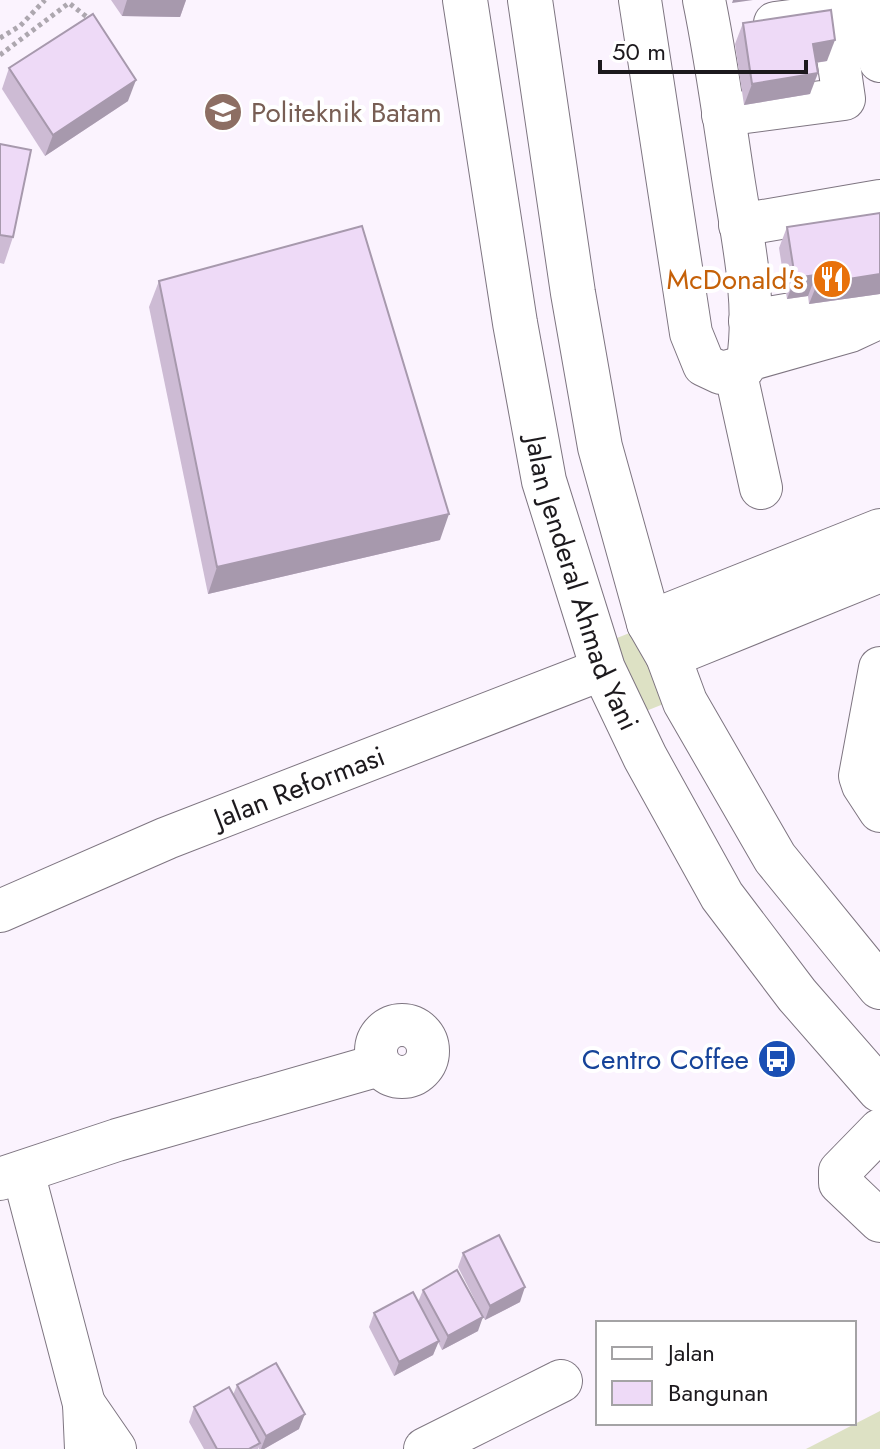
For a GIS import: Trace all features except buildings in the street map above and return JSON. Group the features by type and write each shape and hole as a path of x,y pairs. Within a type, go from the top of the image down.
{"main road":[{"name":"Jalan Jenderal Ahmad Yani","path":"465,0 515,323 544,481 603,669 645,757 722,896 797,995 880,1090"},
{"name":"Jalan Jenderal Ahmad Yani","path":"530,0 573,293 600,447 658,639 685,702 775,858 880,987"},
{"path":"658,639 880,531"},
{"path":"658,639 880,570"}],"street":[{"path":"640,0 691,333 704,365 721,373 744,351 880,299"},
{"path":"861,0 880,61"},
{"path":"723,115 844,99 832,16 707,16 740,225 744,351 761,488"},
{"path":"740,225 880,201"},
{"path":"744,351 850,331 880,317"},
{"path":"880,668 860,776 880,811"},
{"name":"Jalan Reformasi","path":"0,911 167,838 603,669"},
{"path":"86,1449 84,1404 11,1175 117,1140 379,1065"},
{"path":"880,1130 840,1171 840,1183 880,1221"},
{"path":"425,1449 561,1381"},
{"path":"84,1404 115,1449"}],"path":[{"path":"0,38 20,26 45,0"},
{"path":"0,55 69,3 97,24"}],"green space":[{"path":"647,626 676,699 641,713 612,640"},
{"path":"880,1411 880,1449 806,1449 856,1425"}],"place":[{"name":"Politeknik Batam","path":"223,112"},
{"name":"McDonald's","path":"832,279"},
{"name":"Centro Coffee","path":"777,1059"}]}
